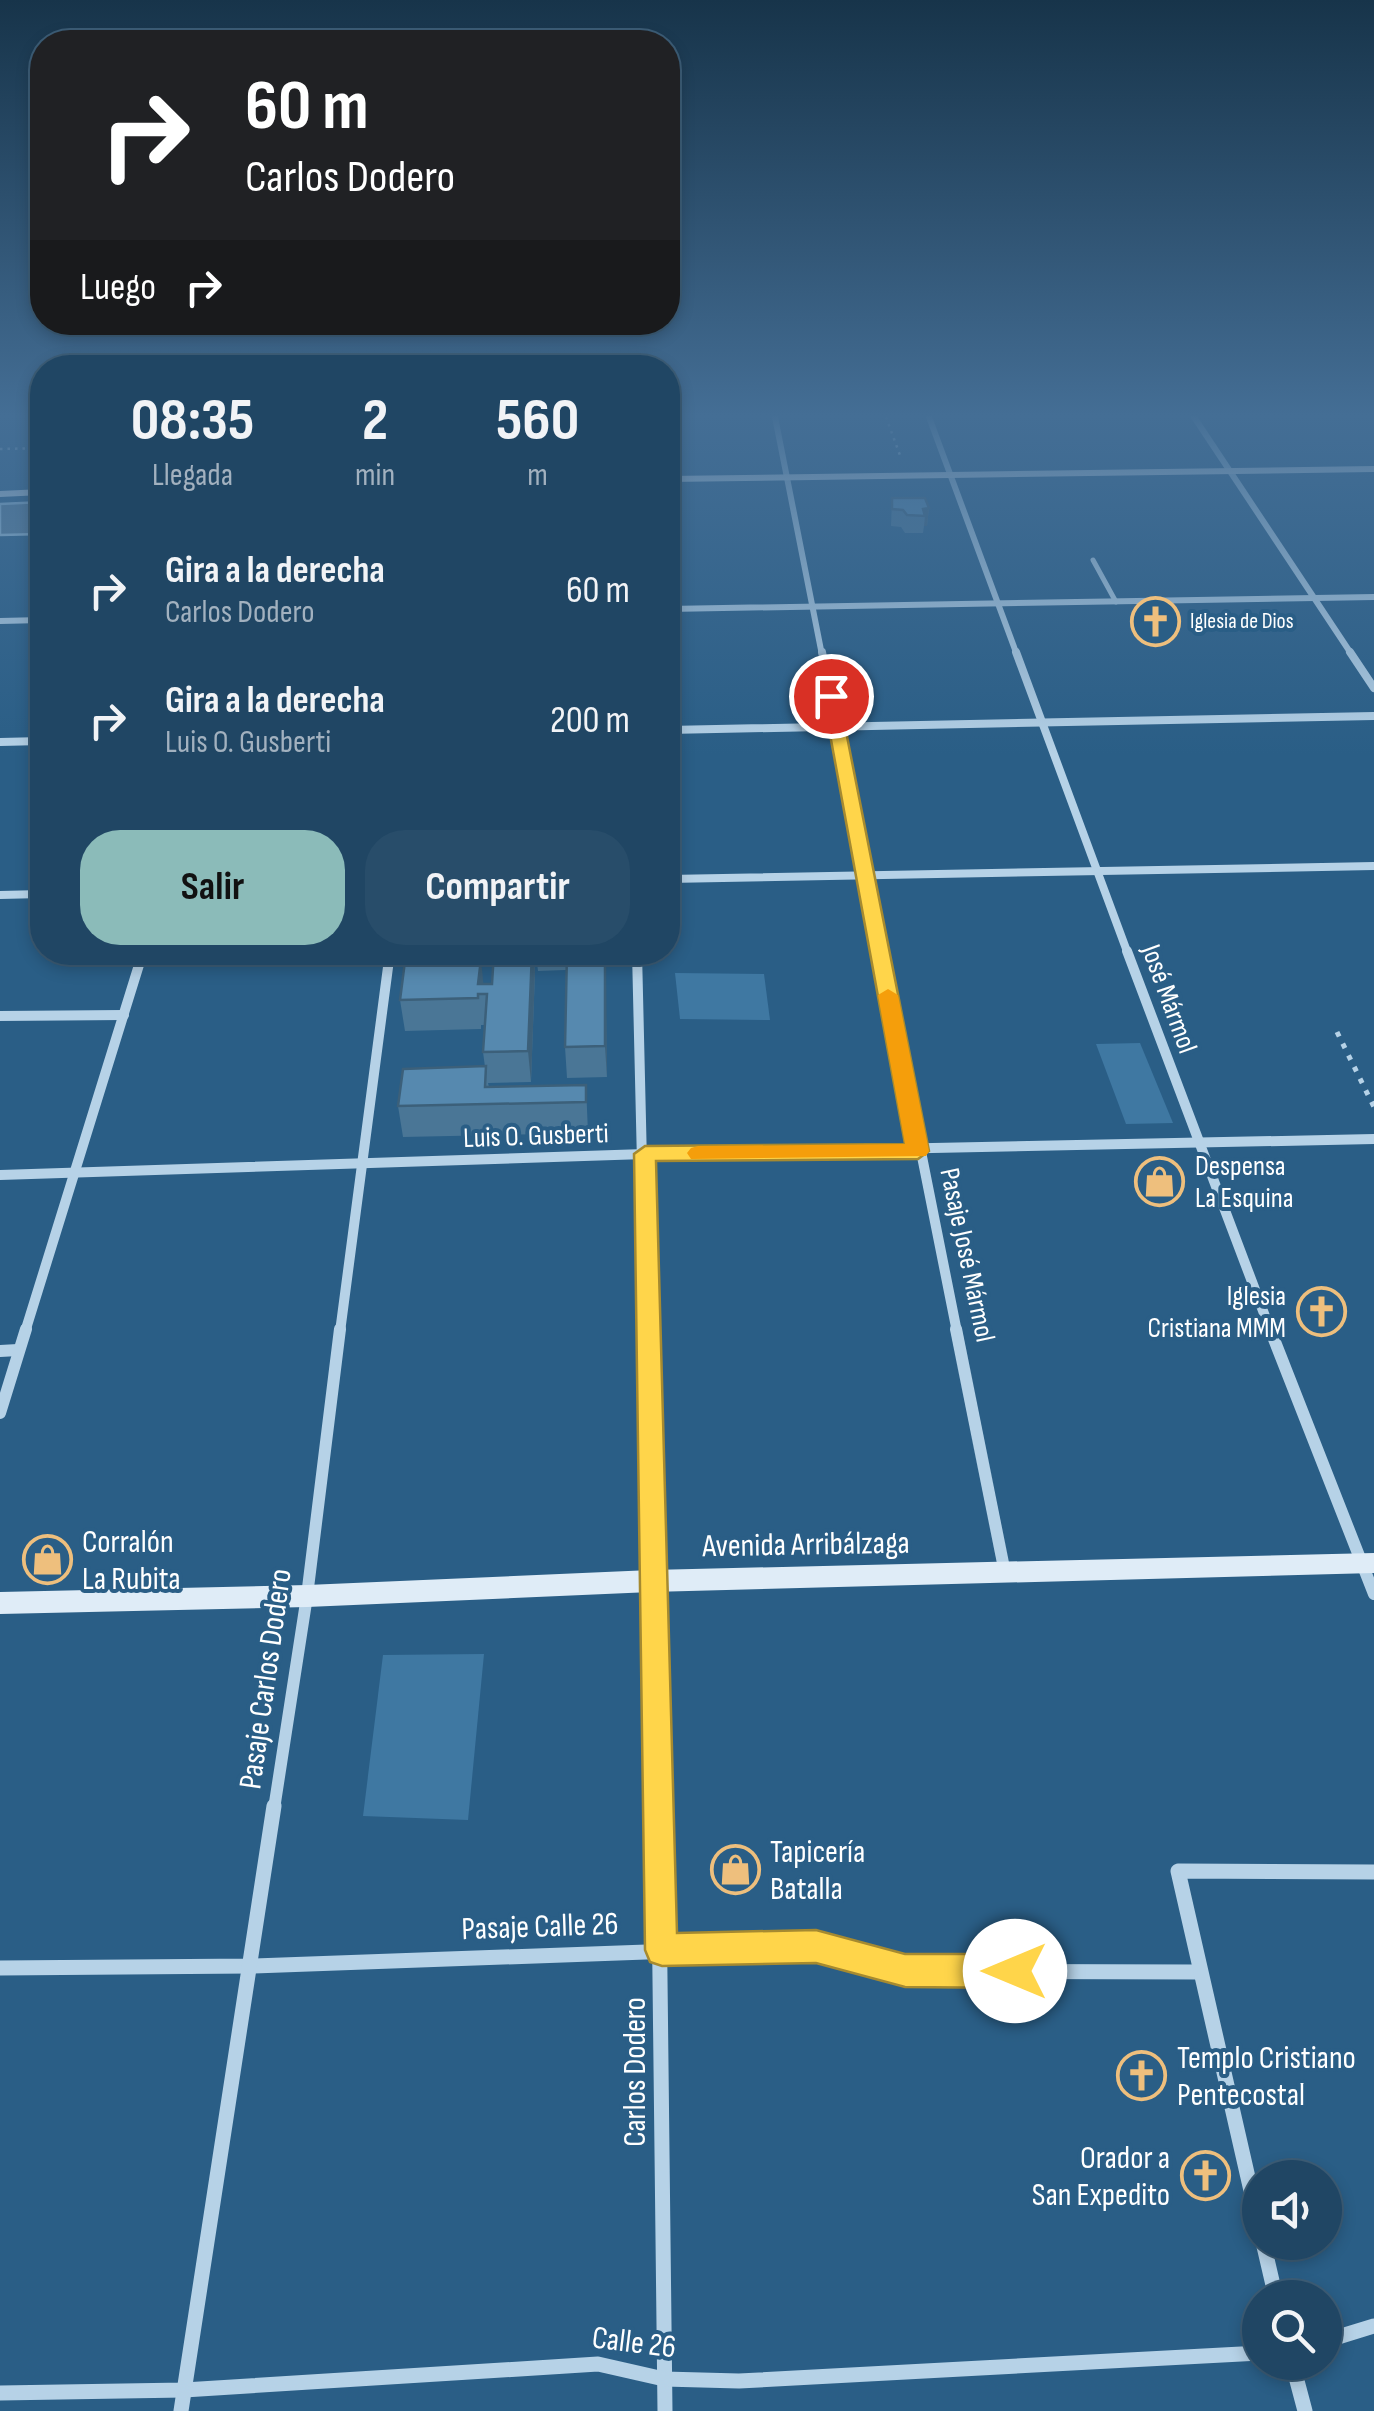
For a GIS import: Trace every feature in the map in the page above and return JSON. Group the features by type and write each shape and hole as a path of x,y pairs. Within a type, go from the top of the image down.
{"street":[{"name":"Pasaje José Mármol","path":"797,530 1004,1573"},
{"name":"José Mármol","path":"970,530 1198,1144 1368,1564 1374,1594"},
{"path":"1270,530 1374,688"},
{"path":"680,609 1374,597"},
{"path":"0,633 3,621 30,620"},
{"path":"680,730 1374,716"},
{"path":"0,742 30,741"},
{"path":"680,880 1374,866"},
{"path":"0,894 30,894"},
{"path":"0,1413 139,965"},
{"name":"Pasaje Carlos Dodero","path":"181,2411 307,1596 388,965"},
{"name":"Carlos Dodero","path":"638,965 662,1950 665,2411"},
{"path":"0,1016 124,1016"},
{"name":"Luis O. Gusberti","path":"0,1175 645,1154 1374,1139"},
{"path":"0,1351 18,1350"},
{"name":"Avenida Arribálzaga","path":"0,1603 307,1596 652,1580 1368,1564"},
{"path":"1243,2160 1178,1870 1374,1872"},
{"name":"Pasaje Calle 26","path":"0,1968 251,1966 816,1946 905,1970 1198,1972"},
{"path":"1342,2335 1374,2326"},
{"name":"Calle 26","path":"0,2393 184,2390 598,2364 664,2379 739,2381 1242,2354"},
{"path":"1297,2380 1305,2411"}],"lane":[{"path":"1094,560 1116,602"}],"path":[{"path":"25,620 30,607"},
{"path":"1337,1032 1374,1108"}],"shaded area":[{"path":"0,530 30,530 30,534 0,535"},
{"path":"675,973 764,974 770,1020 680,1019"},
{"path":"1140,1043 1173,1123 1126,1124 1096,1044"},
{"path":"484,1654 468,1820 363,1816 383,1655"}],"building":[{"path":"404,965 480,965 478,984 492,984 493,965 531,965 528,1051 483,1052 487,994 478,994 478,998 400,1000"},
{"path":"567,965 605,965 605,1046 565,1047"},
{"path":"486,1066 485,1087 586,1085 586,1102 398,1106 403,1069"}],"slow traffic":[{"path":"698,1153 918,1151 888,995"}],"place":[{"name":"Iglesia de Dios","path":"1155,621"},
{"name":"Despensa La Esquina","path":"1160,1182"},
{"name":"Iglesia Cristiana MMM","path":"1321,1312"},
{"name":"Corralón La Rubita","path":"47,1560"},
{"name":"Tapicería Batalla","path":"735,1870"},
{"name":"Templo Cristiano Pentecostal","path":"1142,2076"},
{"name":"Orador a San Expedito","path":"1205,2176"}],"route":[{"path":"831,696 918,1151 645,1154 662,1950 816,1946 905,1970 1015,1971"}]}
